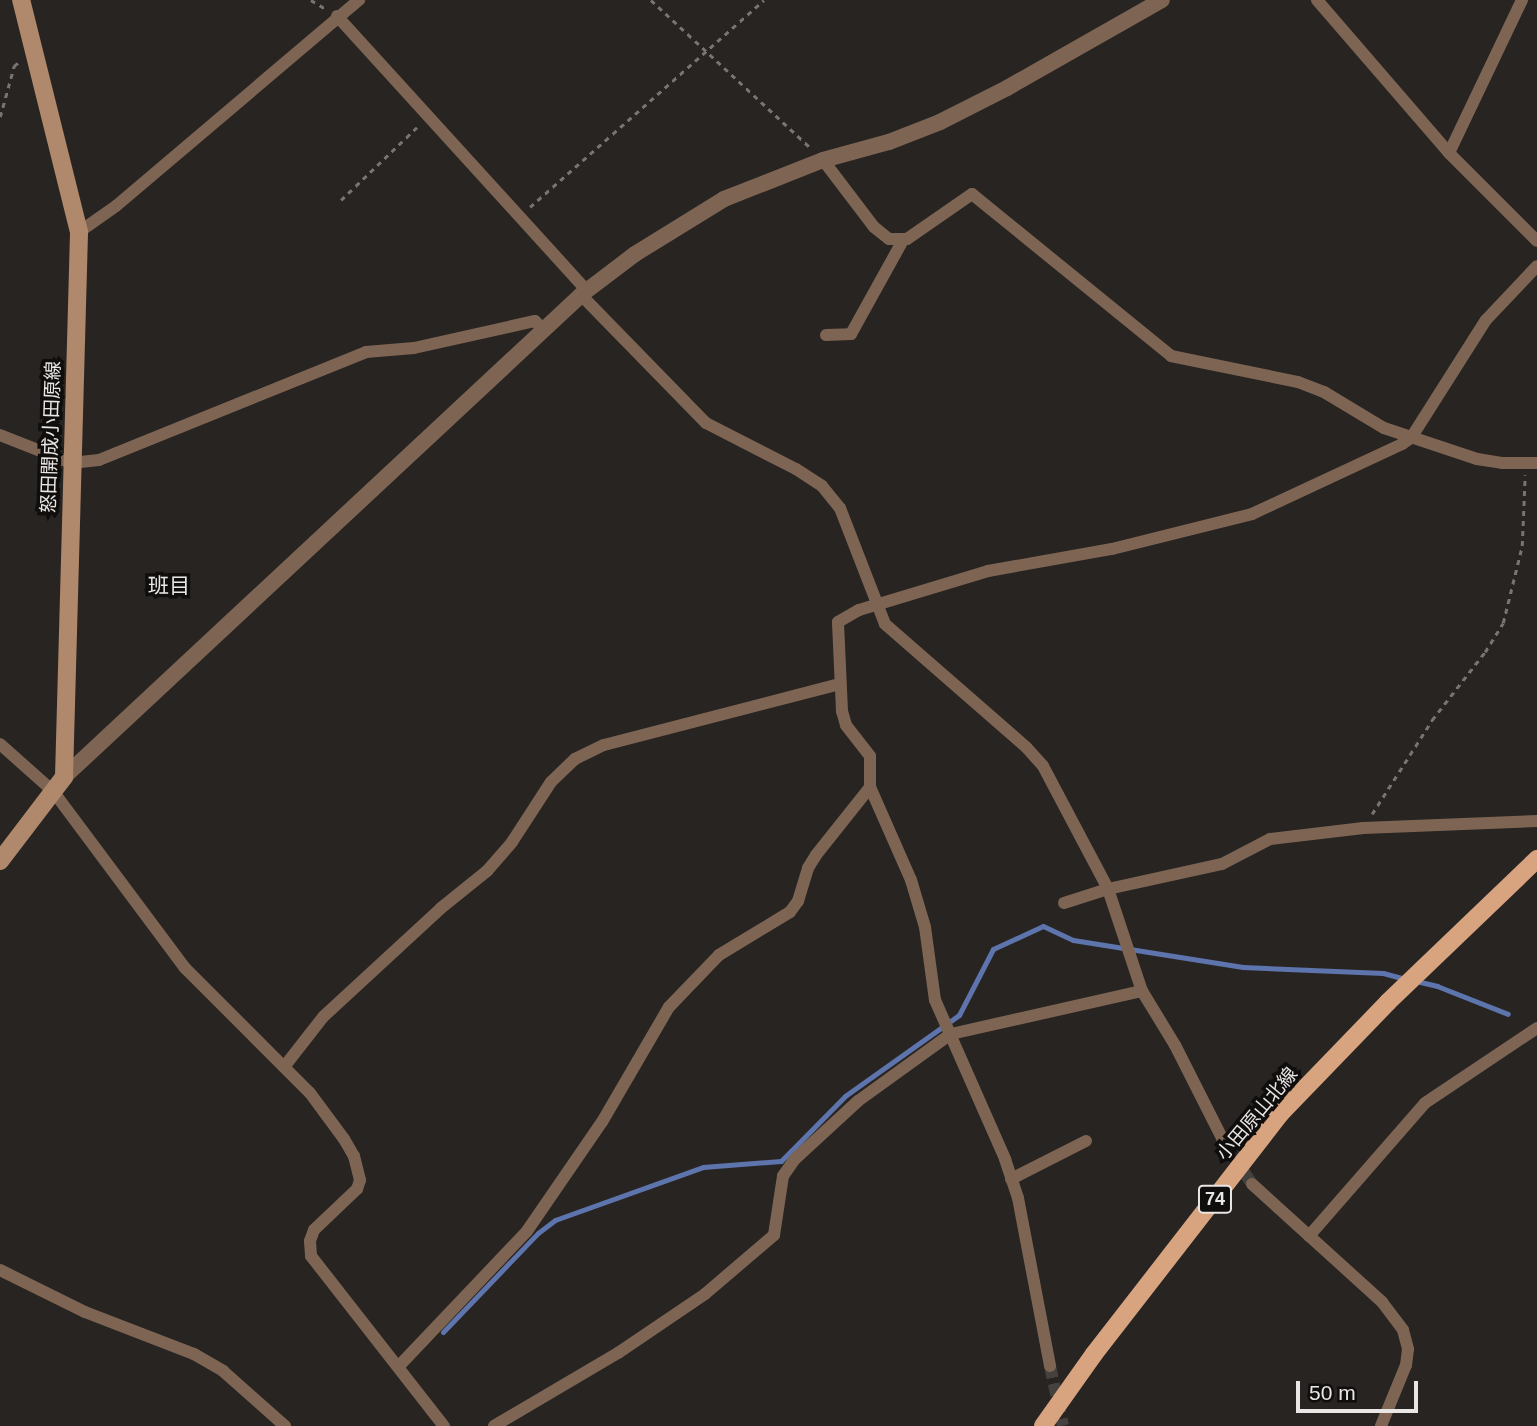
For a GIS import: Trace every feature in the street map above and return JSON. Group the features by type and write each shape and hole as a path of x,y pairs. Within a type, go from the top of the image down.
{"main road":[{"name":"怒田開成小田原線","path":"21,0 79,232 59,784"},
{"path":"0,861 59,784"},
{"name":"小田原山北線","path":"1043,1426 1094,1354 1280,1115 1404,986 1537,859"}],"street":[{"path":"79,232 116,206 359,0"},
{"path":"59,784 583,293 635,254 724,199 824,160 889,142 940,122 1162,0"},
{"path":"1317,0 1449,153 1537,241"},
{"path":"1449,153 1522,0"},
{"path":"337,16 519,216 583,293 706,423 796,469 822,486 840,508 885,624 1026,747 1043,766 1108,889 1142,991 1175,1045 1224,1142"},
{"path":"824,160 882,235 898,242 972,194 1171,356 1298,382 1325,392 1384,428 1477,459 1531,463"},
{"path":"826,335 851,334 903,240"},
{"path":"1050,1366 1012,1179 935,1000 925,927 911,880 870,787 870,756 845,725 840,684 838,622 879,604 988,571 1175,536 1252,514 1410,438 1486,320 1533,270"},
{"path":"1533,270 1537,285"},
{"path":"0,435 71,463 99,460 366,352 414,348 535,321 545,331"},
{"path":"284,1067 323,1017 440,908 488,871 512,842 551,782 575,759 604,745 840,684"},
{"path":"0,744 59,784 172,952 310,1093 344,1139 359,1168 357,1189 314,1230 310,1241 311,1256 444,1426"},
{"path":"399,1366 527,1231 602,1122 669,1007 719,955 790,912 798,901 812,862 870,787"},
{"path":"1064,903 1108,889 1222,864 1270,839 1363,828 1537,821"},
{"path":"494,1426 629,1346 705,1294 774,1235 783,1176 795,1159 858,1101 951,1034 1142,991"},
{"path":"1309,1236 1425,1102 1537,1028"},
{"path":"1012,1179 1086,1141"},
{"path":"1252,1184 1382,1302 1402,1330 1408,1349 1406,1365 1381,1426"},
{"path":"0,1270 85,1312 194,1353 223,1371 285,1426"}],"path":[{"path":"651,0 824,160"},
{"path":"519,216 764,0"},
{"path":"0,117 14,66 32,50"},
{"path":"341,200 429,116"},
{"path":"1363,828 1432,720 1485,652 1503,623 1522,546 1531,463"}],"waterway":[{"path":"443,1332 538,1233 555,1220 703,1167 781,1161 845,1096 959,1015 993,949 1043,926 1073,940 1243,967 1383,973 1406,979"},
{"path":"1416,981 1437,986 1508,1014"}],"tunnel":[{"path":"1224,1142 1252,1184"},
{"path":"1050,1366 1063,1426"}],"district":[{"name":"班目","path":"169,586"}]}
